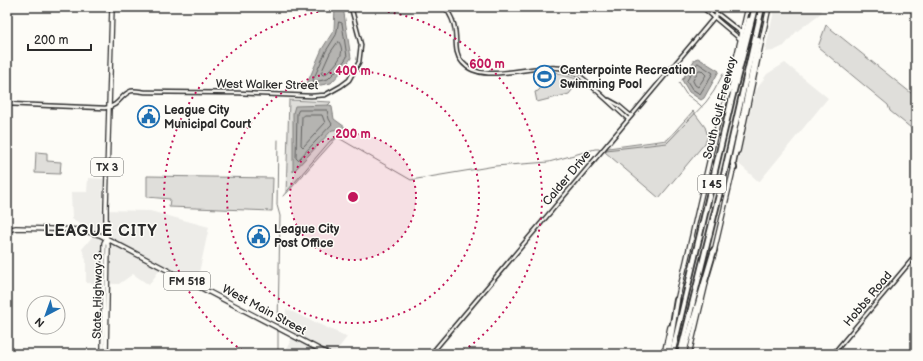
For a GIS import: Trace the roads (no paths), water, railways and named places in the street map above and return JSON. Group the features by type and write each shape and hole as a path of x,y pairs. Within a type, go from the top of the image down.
{"highway":[{"name":"South Gulf Freeway","path":"672,354 731,102 755,7"},
{"name":"South Gulf Freeway","path":"682,354 762,7"},
{"path":"728,92 731,89 749,21 754,14"},
{"path":"734,168 733,163 758,37 758,24"},
{"path":"682,354 714,250"},
{"path":"668,354 677,300"}],"main road":[{"name":"State Highway 3","path":"106,354 108,245 106,238 106,207 112,7"},
{"path":"664,354 718,123 728,92 748,7"},
{"path":"690,354 734,168 769,7"},
{"name":"FM 518","path":"7,230 16,228 82,230 106,238"},
{"name":"State Highway 3","path":"103,354 104,243 106,238"},
{"name":"West Main Street","path":"106,238 328,354"}],"street":[{"name":"West Walker Street","path":"110,108 118,103 123,96 133,90 147,92 239,93 311,96 325,95 349,80 359,62 361,44 351,7"},
{"path":"445,7 454,24 456,47 459,58 464,66 473,72 488,74 534,69 562,69 580,76 609,100 628,119"},
{"path":"702,7 741,39"},
{"path":"709,7 742,34"},
{"name":"Calder Drive","path":"431,354 717,14"},
{"path":"609,100 616,103 631,116"},
{"path":"7,104 110,108"},
{"name":"Hobbs Road","path":"833,354 916,255"}],"water":[{"path":"335,7 343,7 351,58 343,70 331,83 306,86 322,49 334,30"},
{"path":"698,58 719,71 704,98 701,100 689,92 682,80 695,59"},
{"path":"330,105 332,107 334,119 345,127 345,129 332,130 293,172 293,113 295,106"}],"waterway":[{"path":"606,150 667,143 706,102 723,74"},
{"path":"679,83 686,94 702,107"},
{"path":"283,196 330,141 337,137 411,180 495,166 549,162 599,149"},
{"path":"278,140 277,205 280,216 278,325"},
{"path":"278,329 278,354"}],"place":[{"name":"Centerpointe Recreation Swimming Pool","path":"544,77"},
{"name":"League City Municipal Court","path":"149,117"},
{"name":"League City Post Office","path":"258,236"}],"district":[{"name":"LEAGUE CITY","path":"101,231"}]}
